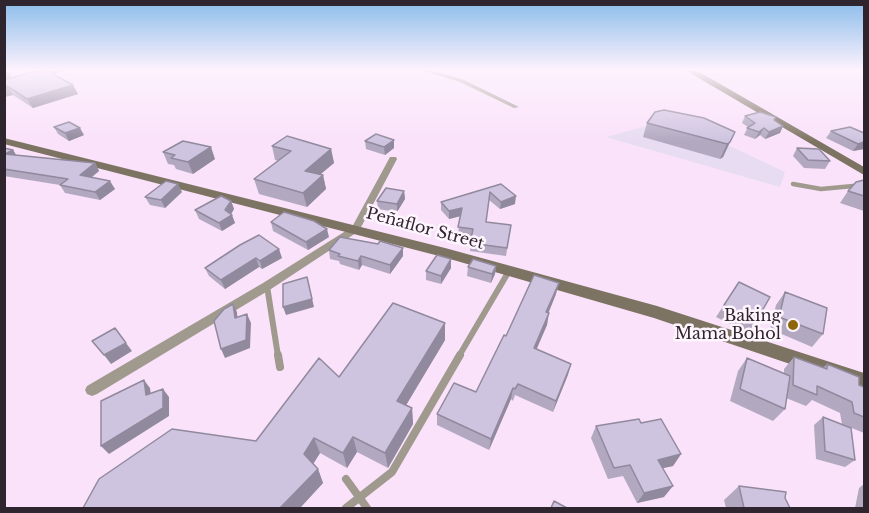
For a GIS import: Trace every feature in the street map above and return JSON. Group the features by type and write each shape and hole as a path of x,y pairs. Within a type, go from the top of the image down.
{"main road":[{"path":"730,94 864,172"},
{"name":"Peñaflor Street","path":"4,141 356,229 657,312 864,381"}],"street":[{"path":"489,94 516,107"},
{"path":"92,390 267,286 356,229 393,159"}],"lane":[{"path":"793,184 821,189 864,185"},
{"path":"346,508 392,472 509,271"},
{"path":"267,286 280,367"},
{"path":"346,479 367,508"}],"shaded area":[{"path":"657,123 698,131 785,172 780,187 606,137"}],"building":[{"path":"19,94 44,94 27,99"},
{"path":"664,110 704,118 735,132 727,144 647,123 655,112"},
{"path":"760,112 776,117 774,120 783,126 769,132 764,128 759,132 747,128 755,123 745,116"},
{"path":"69,122 80,128 65,133 54,127"},
{"path":"850,127 864,133 864,142 858,144 831,131"},
{"path":"376,134 394,140 384,147 365,141"},
{"path":"287,136 331,149 305,171 323,175 303,193 254,179 291,151 272,146"},
{"path":"183,141 211,147 188,162 171,158 175,155 163,152"},
{"path":"4,148 13,150 5,154 95,163 80,175 110,181 95,192 60,185 68,179 4,169"},
{"path":"797,148 819,149 830,161 808,160"},
{"path":"864,180 864,196 848,191 856,182"},
{"path":"166,181 178,184 161,200 145,197"},
{"path":"501,184 516,196 501,202 490,192 486,222 511,225 507,248 470,243 473,229 458,227 462,208 449,211 441,202"},
{"path":"386,188 404,191 397,204 377,201"},
{"path":"221,196 231,201 225,210 232,215 219,223 195,210"},
{"path":"284,212 314,221 327,229 306,242 271,222"},
{"path":"259,235 279,249 260,261 256,258 221,280 205,268 240,245"},
{"path":"340,237 378,244 380,241 403,248 390,265 361,256 358,261 338,256 340,254 329,250"},
{"path":"437,255 451,259 441,276 426,271"},
{"path":"473,259 496,266 492,274 468,267"},
{"path":"534,275 559,283 534,348 571,364 556,401 518,384 515,389 513,388 491,439 437,414 454,383 476,392 504,335 506,336"},
{"path":"307,277 312,299 283,307 283,284"},
{"path":"739,282 770,297 757,320 724,305"},
{"path":"785,292 827,308 823,334 779,317"},
{"path":"393,303 445,323 397,401 412,408 385,453 353,437 343,453 314,438 304,454 318,469 280,508 83,508 99,479 172,429 256,441 319,358 339,377"},
{"path":"233,304 235,318 247,314 246,340 221,349 214,321 224,309"},
{"path":"115,328 126,343 104,355 92,341"},
{"path":"794,357 827,369 827,364 859,377 859,385 864,387 864,417 854,413 852,402 817,386 817,395 793,385"},
{"path":"747,358 790,376 785,409 740,389"},
{"path":"144,380 146,395 163,389 163,408 101,446 101,401"},
{"path":"823,417 851,428 855,460 825,451"},
{"path":"639,419 641,423 661,419 681,454 658,460 673,486 644,493 630,465 614,468 596,426"},
{"path":"739,486 786,492 785,498 790,508 744,508"},
{"path":"554,501 567,508 551,508"}],"place":[{"name":"Baking Mama Bohol","path":"793,325"}]}
